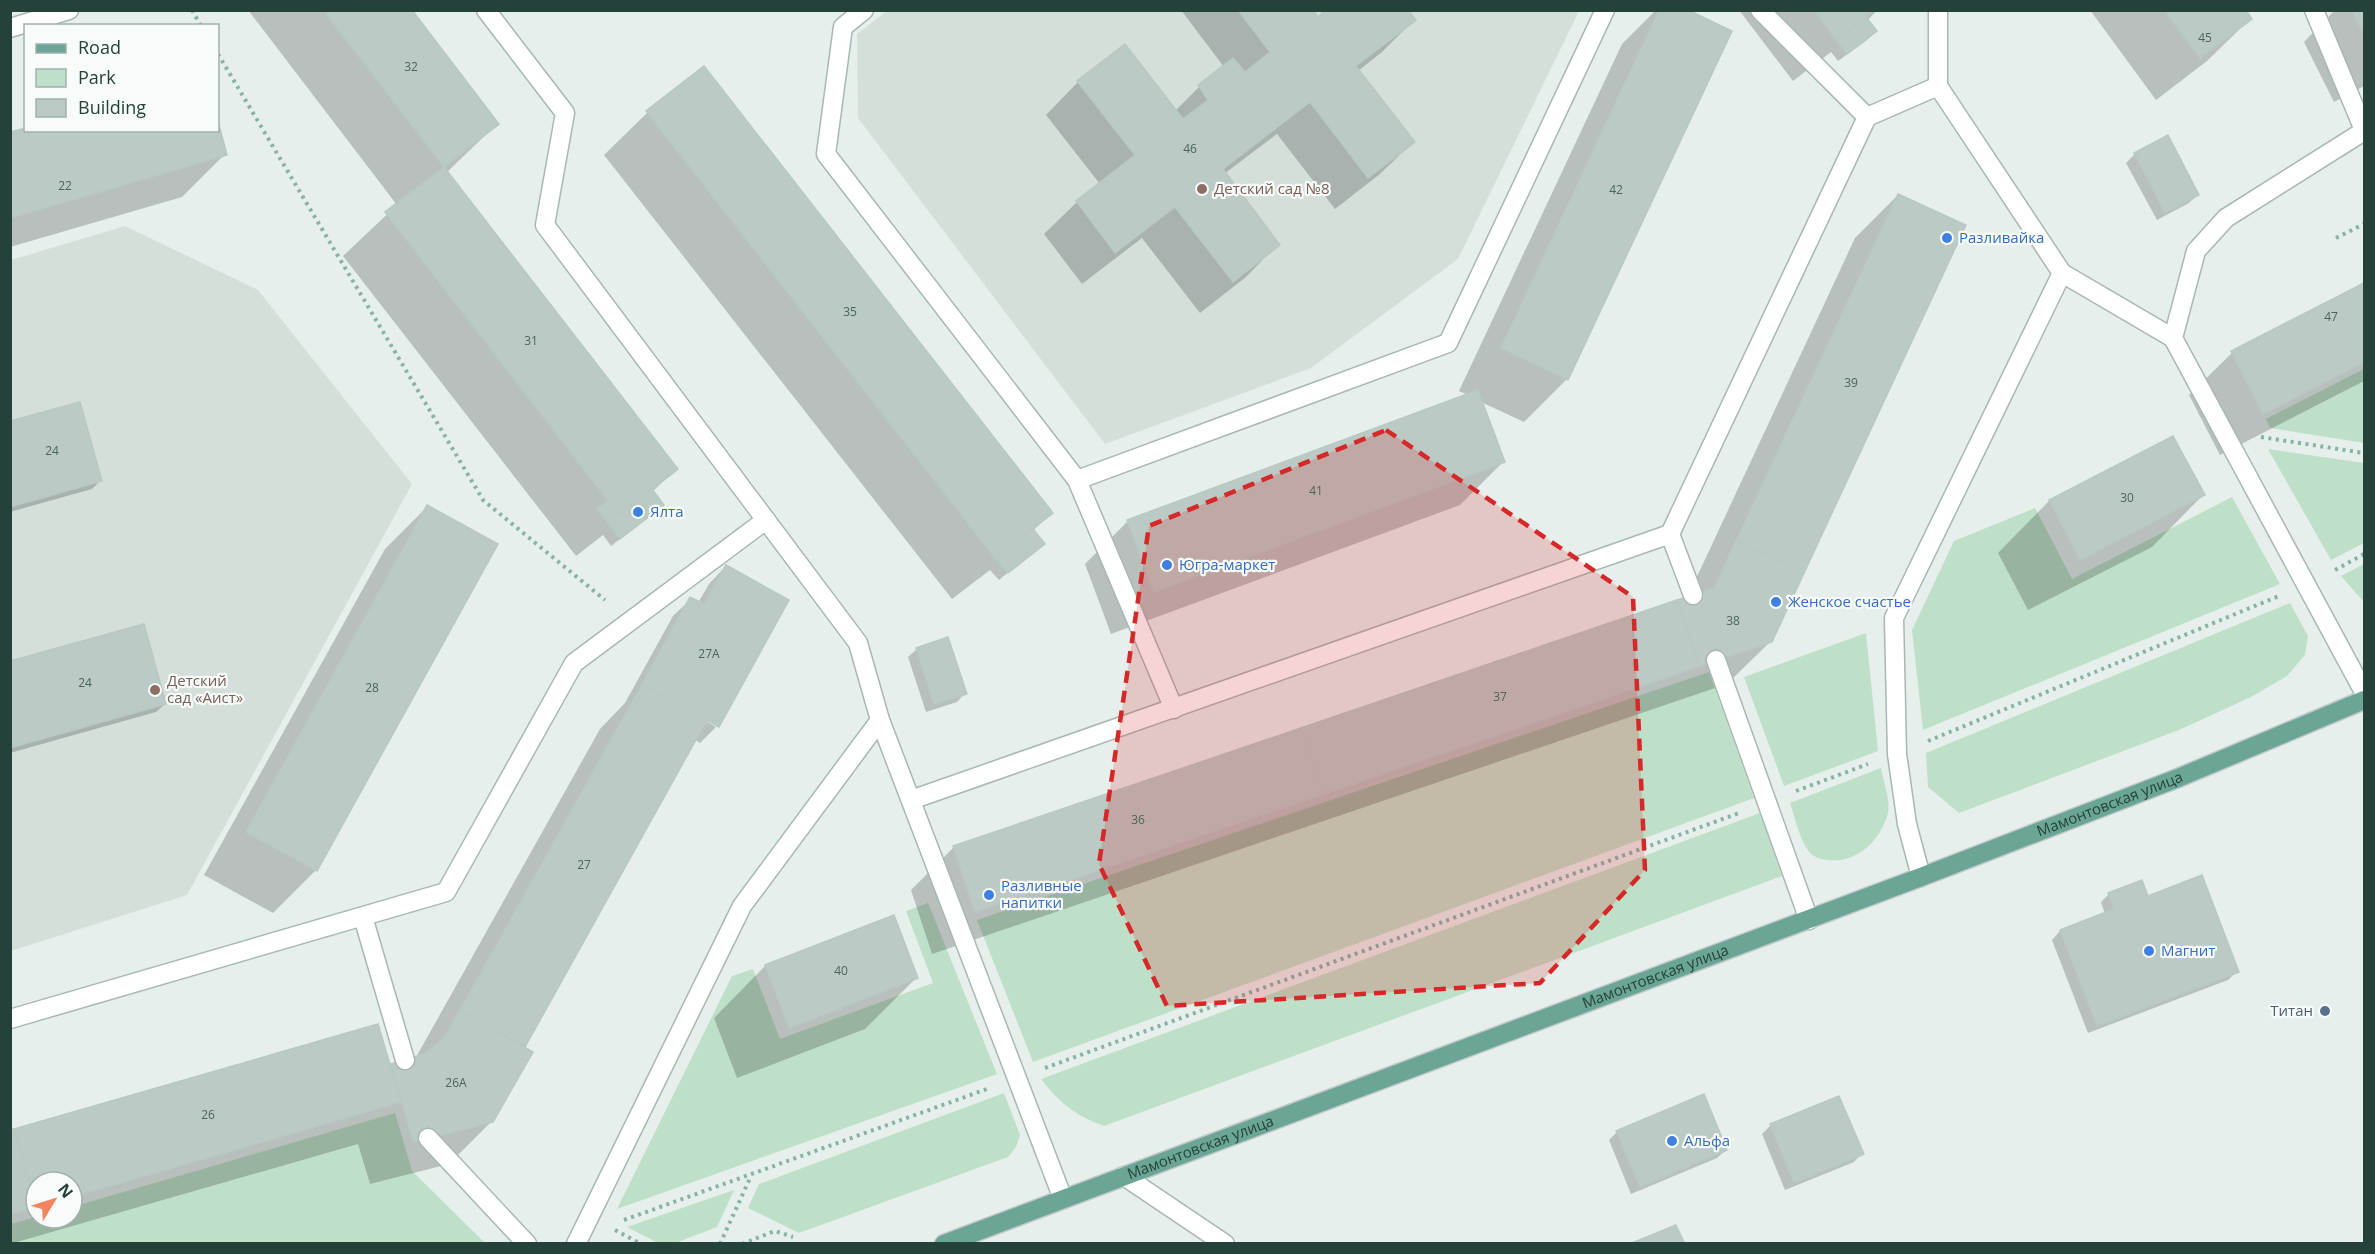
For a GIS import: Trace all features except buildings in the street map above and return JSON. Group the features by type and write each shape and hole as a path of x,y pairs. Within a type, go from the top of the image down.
{"main road":[{"name":"Мамонтовская улица","path":"944,1244 1809,920 2178,778 2364,700"}],"lane":[{"path":"10,28 69,10"},
{"path":"486,10 565,113 545,225 858,643 880,720 1063,1199"},
{"path":"864,10 843,27 826,154 1077,480 1174,709"},
{"path":"1077,480 1448,343 1605,10"},
{"path":"1760,10 1866,117"},
{"path":"1938,10 1938,86 2062,273 2173,338 2364,692"},
{"path":"2173,338 2196,251 2226,218 2364,131 2314,10"},
{"path":"1693,595 1671,534 1866,117 1938,86"},
{"path":"1921,877 1907,824 1897,754 1894,618 2062,273"},
{"path":"10,1019 446,892 574,663 766,520"},
{"path":"911,800 1671,534"},
{"path":"1716,660 1809,920"},
{"path":"578,1239 742,906 880,720"},
{"path":"363,917 405,1060"},
{"path":"428,1138 527,1244"},
{"path":"1125,1176 1225,1244"}],"path":[{"path":"192,10 200,24"},
{"path":"219,56 483,500 630,621"},
{"path":"2336,238 2364,224"},
{"path":"2223,431 2364,453"},
{"path":"578,1239 607,1226 1018,1078 1897,754 2307,585 2364,555"},
{"path":"720,1244 752,1175"},
{"path":"607,1226 641,1244"},
{"path":"741,1244 775,1231 793,1237"}],"highlighted area":[{"path":"1386,430 1633,597 1645,870 1540,983 1167,1006 1099,864 1149,526"}],"shaded area":[{"name":"Детский сад №8","path":"888,10 1579,11 1458,259 1311,368 1105,444 858,118 857,34"},
{"name":"Детский сад «Аист»","path":"125,226 258,290 412,484 187,895 11,951 11,260"}],"green space":[{"path":"2364,369 2364,443 2270,428 2266,419"},
{"path":"2268,449 2364,463 2364,543 2331,560"},
{"path":"2232,497 2280,584 1923,730 1912,630 1954,541 2035,508 2072,579"},
{"path":"2364,564 2364,602 2341,576"},
{"path":"2290,603 2308,636 2305,655 2287,676 2251,697 2179,730 1959,813 1928,787 1926,753"},
{"path":"1866,633 1878,751 1784,786 1744,677"},
{"path":"1709,672 1754,798 1033,1062 977,920"},
{"path":"1881,768 1889,808 1885,823 1874,841 1858,854 1848,858 1827,860 1812,854 1802,840 1790,803"},
{"path":"1760,813 1782,876 1104,1126 1069,1108 1041,1079"},
{"path":"928,903 997,1074 617,1209 732,976 753,969 780,1039 933,983 906,911"},
{"path":"1004,1093 1020,1135 1016,1147 1008,1157 799,1233 748,1208 759,1184"},
{"path":"395,1113 412,1171 485,1243 11,1243 11,1224 24,1220 24,1230 84,1230 84,1204"},
{"path":"734,1190 717,1227 673,1244 658,1243 627,1227"}],"place":[{"name":"Детский сад №8","path":"1202,189"},
{"name":"Разливайка","path":"1947,238"},
{"name":"Ялта","path":"638,512"},
{"name":"Югра-маркет","path":"1167,565"},
{"name":"Женское счастье","path":"1776,602"},
{"name":"Детский сад «Аист»","path":"155,690"},
{"name":"Разливные напитки","path":"989,895"},
{"name":"Магнит","path":"2149,951"},
{"name":"Титан","path":"2325,1011"},
{"name":"Альфа","path":"1672,1141"}]}
